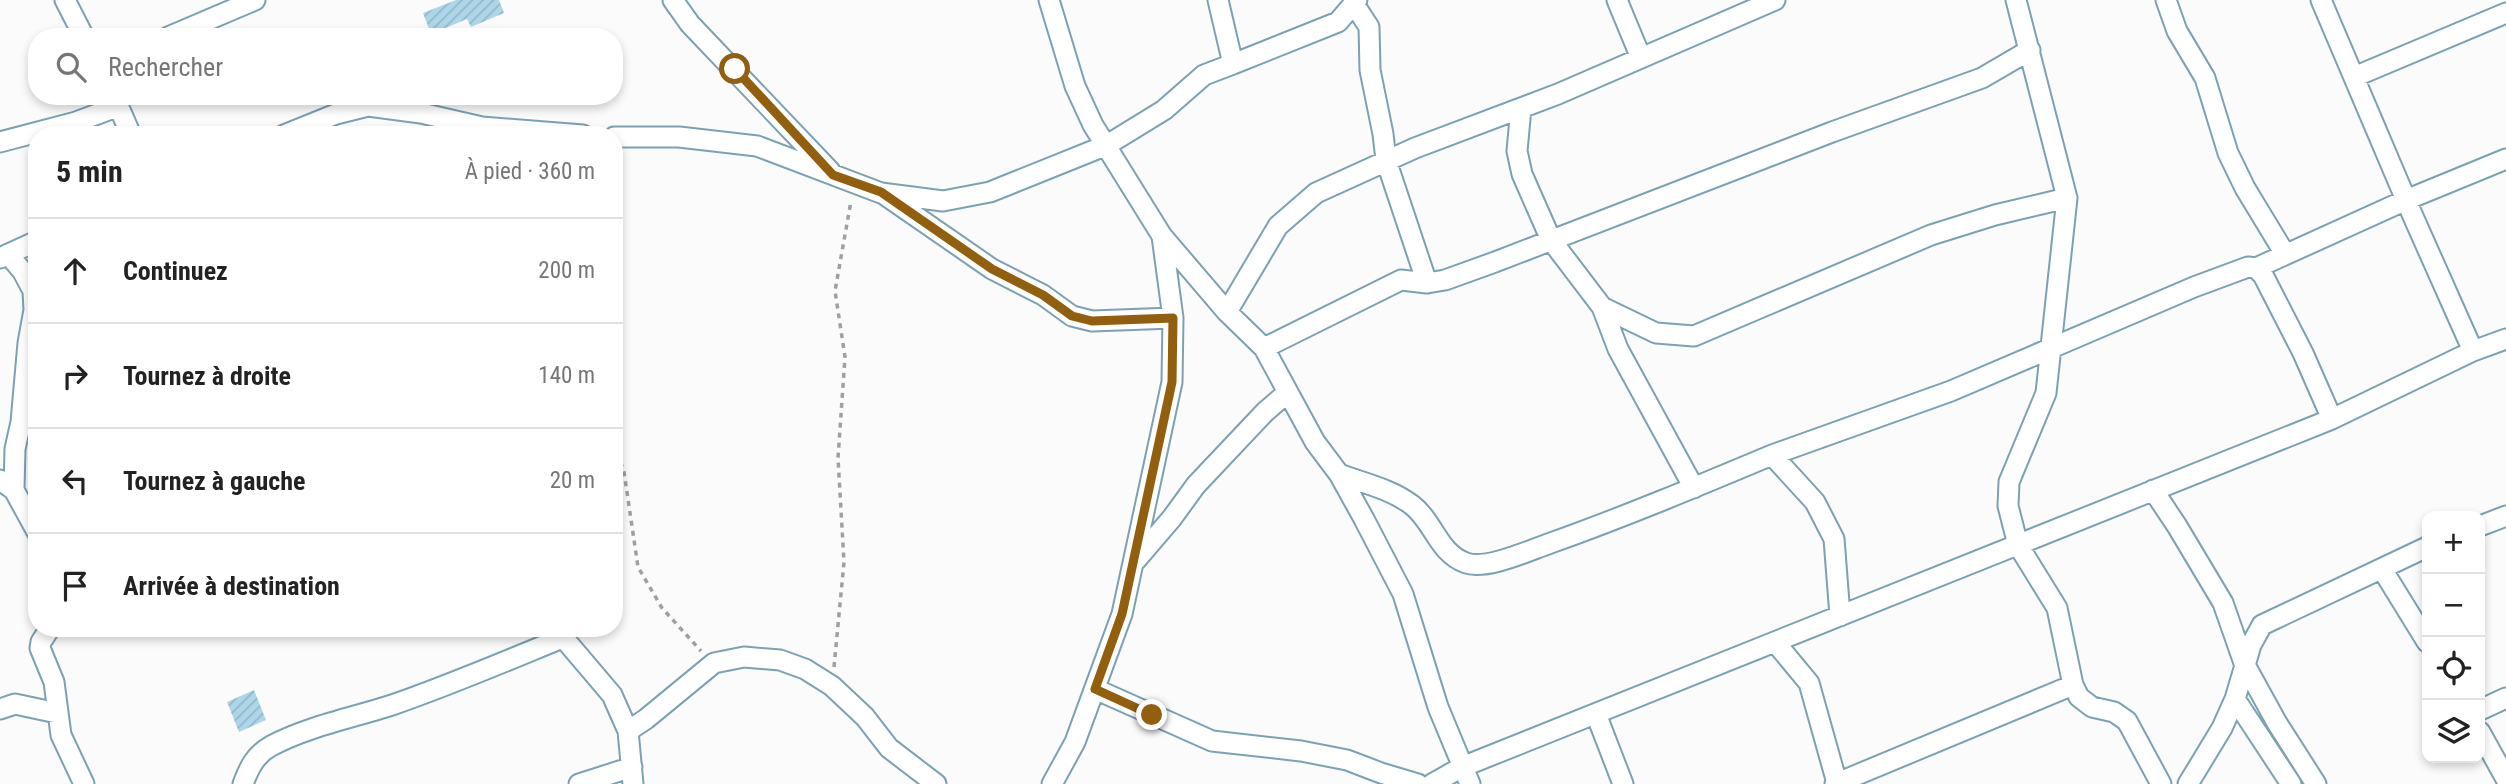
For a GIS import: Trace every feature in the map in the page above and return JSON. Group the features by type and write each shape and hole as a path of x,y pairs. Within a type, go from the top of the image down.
{"street":[{"path":"65,0 79,28"},
{"path":"189,28 255,0"},
{"path":"673,0 690,24 833,175"},
{"path":"1049,0 1075,86 1093,125 1162,236 1227,312 1264,348 1315,442 1339,474 1402,594 1438,708 1466,776"},
{"path":"1218,0 1233,64"},
{"path":"1616,0 1641,58"},
{"path":"1227,312 1278,226 1315,193 1386,160 1558,94 1774,0"},
{"path":"2016,0 2067,198 2046,393 2009,482 2008,506 2018,545 2057,608 2073,685 2079,697 2092,707 2114,712 2127,720 2161,784"},
{"path":"2166,0 2177,31 2204,78 2228,153 2245,188 2285,254"},
{"path":"2321,0 2473,351"},
{"path":"623,137 679,137 757,146 881,192 943,201 990,192 1107,145 1164,110 1204,75 1301,39 1338,22 1355,2 1369,27 1370,71 1386,160 1427,283"},
{"path":"2354,77 2506,13"},
{"path":"1264,348 1401,281 1427,283 1446,280 1832,132 1982,78 2030,50"},
{"path":"61,126 76,122 109,105"},
{"path":"119,105 127,126"},
{"path":"306,126 336,114 368,106 421,113 468,126"},
{"path":"1521,108 1517,151 1522,174 1551,240 1602,307 1618,349 1694,488"},
{"path":"0,142 28,135"},
{"path":"1339,474 1394,494 1414,506 1451,556 1468,564 1487,563 1629,516 1772,455 1951,391 2194,287 2248,267 2256,268 2406,200 2506,159"},
{"path":"881,192 992,269 1043,295 1072,316 1092,321 1173,318"},
{"path":"1602,307 1656,333 1693,336 1931,235 1995,215 2067,198"},
{"path":"1052,784 1075,742 1122,614 1172,382 1173,318 1162,236"},
{"path":"28,245 4,256 23,272 28,282"},
{"path":"2256,268 2263,275 2303,353 2332,419"},
{"path":"1432,784 1466,776 1596,714 2332,419 2473,351 2506,339"},
{"path":"28,343 26,390 7,485 28,517"},
{"path":"1133,563 1196,485 1265,412 1288,393"},
{"path":"1772,455 1815,502 1835,539 1840,616"},
{"path":"2153,490 2223,603 2244,663 2277,723 2316,784"},
{"path":"2485,524 2506,516"},
{"path":"2188,784 2222,729 2235,699 2244,663 2262,625 2422,549"},
{"path":"2382,569 2424,637"},
{"path":"44,637 40,648 58,697 57,713 61,735 84,784"},
{"path":"243,784 252,762 269,747 317,727 425,693 550,637"},
{"path":"562,637 612,695 628,731 632,776 579,784"},
{"path":"1775,642 1809,683 1836,784 2073,685"},
{"path":"628,731 714,663 744,657 780,660 805,669 832,686 865,717 889,748 924,781"},
{"path":"1095,689 1212,741 1301,751 1347,760 1381,774 1418,784"},
{"path":"2485,708 2506,698"},
{"path":"2235,699 2291,784"},
{"path":"0,709 15,704 57,713"},
{"path":"1596,714 1623,784"},
{"path":"2485,741 2506,779"}],"path":[{"path":"832,686 844,562 838,458 845,357 835,291 854,184"},
{"path":"623,469 638,567 662,608 714,663"}],"building":[{"path":"456,0 499,0 504,13 471,27 467,19 445,28 429,28 423,13"},
{"path":"254,690 266,720 239,732 227,702"}],"route":[{"path":"735,69 833,175 881,192 992,269 1043,295 1072,316 1092,321 1173,318 1172,382 1122,614 1095,689 1152,715"}]}
